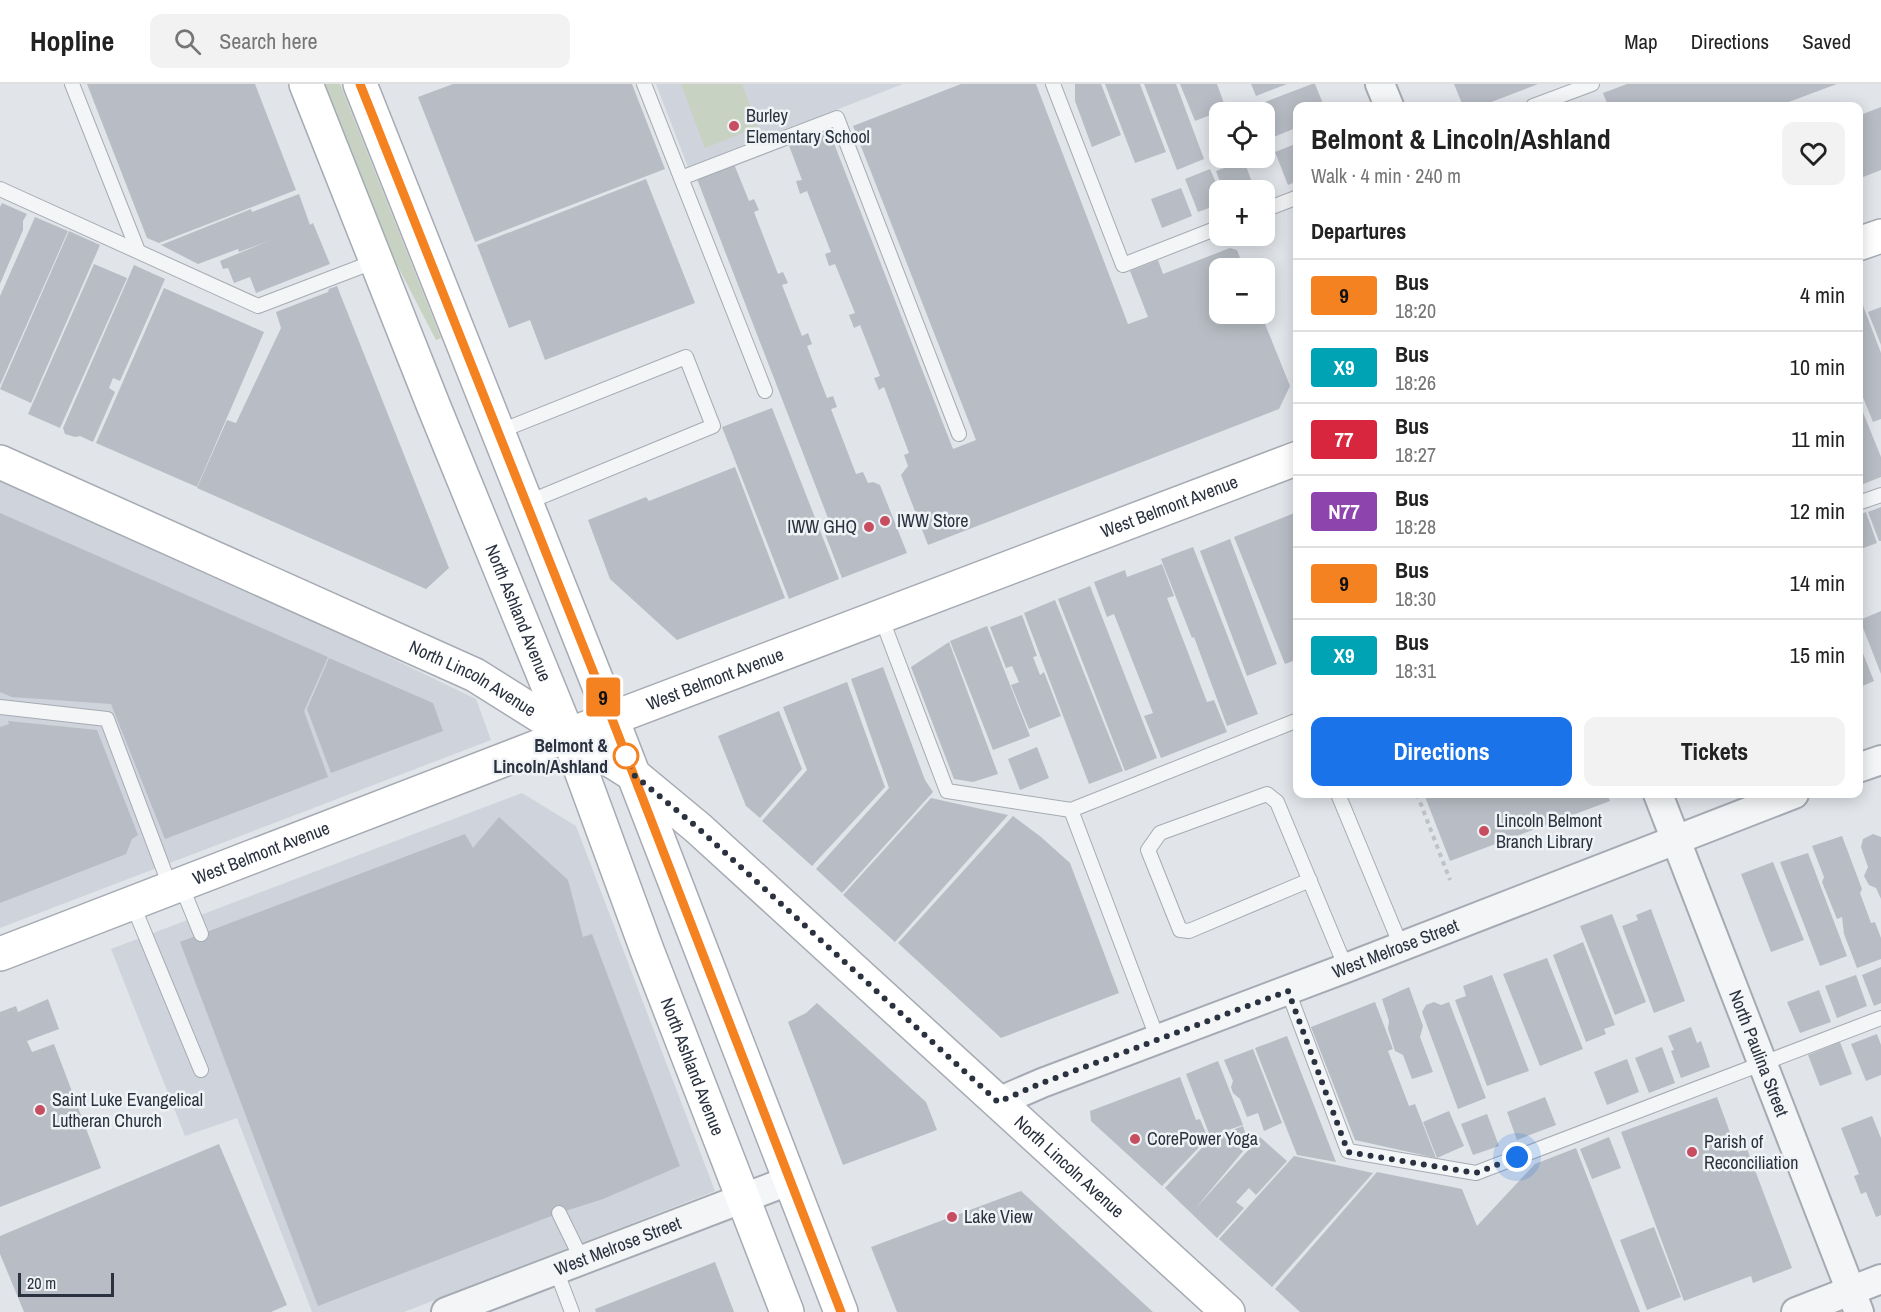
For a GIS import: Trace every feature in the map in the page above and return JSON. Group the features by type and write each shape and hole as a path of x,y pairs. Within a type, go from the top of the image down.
{"main road":[{"name":"North Ashland Avenue","path":"306,84 568,735 647,950 787,1312"},
{"path":"360,84 634,775 841,1312"},
{"path":"1863,242 1881,236"},
{"name":"West Belmont Avenue","path":"0,954 568,735 1293,460"},
{"name":"North Lincoln Avenue","path":"0,462 475,675 634,775 698,828 1228,1312"}],"street":[{"path":"1380,84 1387,102"},
{"path":"1863,766 1881,760"},
{"name":"North Paulina Street","path":"1660,798 1855,1301"},
{"name":"West Melrose Street","path":"998,1102 1042,1083 1288,991 1784,798"},
{"name":"West Melrose Street","path":"446,1312 791,1180"},
{"path":"1796,1312 1855,1301 1881,1279"}],"lane":[{"path":"72,84 138,251"},
{"path":"644,84 765,391"},
{"path":"1053,84 1123,265 1209,231"},
{"path":"1544,102 1592,84"},
{"path":"681,178 837,118 959,434"},
{"path":"0,189 258,306 376,261"},
{"path":"1275,206 1293,199"},
{"path":"498,432 686,357 713,426 526,503"},
{"path":"1863,501 1881,495"},
{"path":"881,617 947,791 1071,810 1293,722"},
{"path":"0,707 107,719 176,887 201,934"},
{"path":"1310,880 1189,931 1180,930 1148,850 1160,833 1267,794 1276,802 1310,880 1346,968"},
{"path":"1340,798 1401,946"},
{"path":"1071,810 1158,1040"},
{"path":"132,903 201,1070"},
{"path":"1288,991 1348,1152 1476,1173 1881,1018"},
{"path":"559,1213 582,1260"},
{"path":"556,1270 572,1312"}],"path":[{"path":"1419,798 1450,880"}],"shaded area":[{"name":"Burley Elementary School","path":"656,84 903,84 688,167"},
{"path":"0,469 476,699 491,740 0,928"},
{"path":"522,793 576,826 715,1191 404,1312 312,1312 237,1118 185,1136 111,949"}],"green space":[{"path":"324,84 340,84 441,338 436,340 393,257"},
{"path":"681,84 742,84 758,127 705,148"}],"building":[{"path":"87,84 255,84 296,190 159,243 147,238"},
{"path":"453,84 632,84 665,169 475,242 418,97"},
{"path":"961,84 1036,84 1128,324 1148,317 1130,271 1158,260 1163,274 1230,248 1237,250 1240,258 1209,258 1209,324 1265,324 1290,386 1279,409 928,545 901,475 908,466 904,455 909,453 884,387 879,390 874,378 880,376 860,325 854,328 849,315 855,313 835,264 829,266 825,254 831,252 807,191 800,194 796,181 802,180 788,143 828,128 953,449 976,440 853,126"},
{"path":"1075,84 1101,84 1121,135 1092,147 1075,101"},
{"path":"1105,84 1140,84 1166,152 1135,163"},
{"path":"1144,84 1176,84 1204,159 1177,170"},
{"path":"1180,84 1217,84 1223,102 1209,102 1209,116 1195,121"},
{"path":"1251,84 1287,84 1256,96"},
{"path":"1315,84 1322,102 1293,102 1293,129 1275,136 1275,102 1265,102"},
{"path":"1454,84 1538,84 1491,102 1461,102"},
{"path":"1627,84 1837,84 1789,102 1606,102 1603,93"},
{"path":"1881,107 1881,170 1863,177 1863,114"},
{"path":"1293,145 1293,183 1288,185 1275,152"},
{"path":"734,164 749,201 754,199 759,210 754,212 778,274 783,272 788,283 782,285 802,336 808,333 812,344 807,346 827,398 833,396 837,407 831,409 856,474 863,472 868,483 873,482 880,485 907,553 842,578 825,534 833,531 697,179"},
{"path":"1224,168 1247,168 1251,180 1219,180 1216,171"},
{"path":"1210,169 1215,180 1209,180 1209,208 1198,212 1185,179"},
{"path":"646,179 695,303 545,360 530,320 509,328 477,245"},
{"path":"1181,188 1192,216 1162,228 1151,199"},
{"path":"299,194 310,225 313,223 330,264 256,293 250,277 234,283 228,268 223,269 220,261 271,240 198,264 161,245 251,209 252,212"},
{"path":"2,203 27,214 23,221 23,230 0,284 0,207"},
{"path":"35,217 68,231 0,385 0,296"},
{"path":"69,231 100,245 31,403 0,389"},
{"path":"94,264 127,278 60,428 28,414"},
{"path":"134,265 165,279 120,381 113,378 109,388 115,392 93,442 80,436 65,434 63,428"},
{"path":"337,286 449,568 426,589 197,488 227,420 236,423 281,328 276,312 328,292 329,289"},
{"path":"164,288 264,332 197,487 96,443"},
{"path":"1863,306 1881,353 1881,419 1873,422 1863,397"},
{"path":"1881,307 1881,345 1868,312"},
{"path":"772,408 839,579 789,599 722,427"},
{"path":"1863,412 1881,457 1881,477 1863,484"},
{"path":"735,467 785,598 677,640 610,579 588,520 646,497 649,501"},
{"path":"1881,507 1881,541 1879,541 1868,512"},
{"path":"1866,512 1877,543 1863,548 1863,513"},
{"path":"0,513 328,657 304,711 328,777 165,839 111,704 12,697 0,692"},
{"path":"1293,514 1293,661 1285,664 1234,537"},
{"path":"1230,539 1277,664 1247,676 1200,551"},
{"path":"1193,547 1258,714 1227,726 1194,637 1192,638 1161,559"},
{"path":"1162,564 1174,596 1167,598 1207,702 1214,700 1227,732 1161,758 1144,716 1153,713 1114,614 1107,617 1094,582 1125,570 1127,577"},
{"path":"1090,586 1157,758 1125,771 1058,599"},
{"path":"1055,600 1123,771 1089,784 1024,613"},
{"path":"1881,611 1881,674 1863,628 1863,619"},
{"path":"1022,615 1037,656 1033,657 1040,675 1044,672 1061,716 1029,729 1011,685 1019,682 1012,666 1006,668 990,627"},
{"path":"987,626 1030,736 993,750 950,641"},
{"path":"949,642 998,774 973,782 954,779 911,667"},
{"path":"1863,654 1874,681 1863,686"},
{"path":"329,658 433,703 443,731 331,773 307,709"},
{"path":"883,667 925,780 933,792 842,893 816,869 889,788 851,679"},
{"path":"847,682 885,787 812,866 762,821 807,770 783,707"},
{"path":"779,711 802,769 760,818 746,806 718,736"},
{"path":"8,721 97,730 138,835 132,839 126,854 0,903 0,727 9,724"},
{"path":"1037,747 1049,778 1020,790 1008,759"},
{"path":"931,798 1008,815 895,942 843,895"},
{"name":"Lincoln Belmont Branch Library","path":"1426,798 1609,798 1610,801 1450,861"},
{"path":"1013,816 1070,863 1119,993 1001,1038 898,943"},
{"path":"499,817 568,880 583,937 592,934 680,1166 603,1199 559,1213 318,1306 180,942 465,834 473,848"},
{"path":"1873,834 1881,837 1881,899 1876,888 1869,885 1864,876 1868,867 1861,847 1863,839"},
{"path":"1842,836 1862,889 1860,893 1871,923 1875,922 1881,938 1881,959 1857,968 1844,934 1842,917 1837,919 1822,882 1824,877 1812,846"},
{"path":"1808,853 1847,956 1820,966 1780,862"},
{"path":"1773,862 1804,940 1771,952 1741,874"},
{"path":"1651,909 1685,1001 1654,1013 1622,926 1638,920 1636,915"},
{"path":"1612,914 1646,1002 1615,1015 1580,926"},
{"path":"1583,942 1615,1025 1604,1029 1606,1034 1586,1042 1553,955"},
{"path":"1547,958 1583,1049 1540,1066 1503,974"},
{"path":"1881,967 1881,1003 1874,1006 1862,975"},
{"path":"1492,975 1529,1071 1487,1086 1455,1000 1466,996 1463,986"},
{"path":"1856,975 1867,1006 1837,1018 1825,986"},
{"path":"1409,987 1423,1026 1420,1037 1433,1072 1412,1079 1403,1055 1395,1051 1382,999"},
{"path":"1819,990 1831,1022 1800,1033 1787,1002"},
{"name":"Saint Luke Evangelical Lutheran Church","path":"48,999 59,1029 27,1041 32,1052 54,1044 101,1168 0,1207 0,1012 16,1006 18,1012"},
{"path":"1375,1002 1393,1049 1388,1051 1409,1106 1415,1104 1436,1158 1355,1140 1311,1027"},
{"path":"1434,1002 1441,1005 1449,1002 1486,1098 1458,1109 1422,1012 1426,1005"},
{"path":"817,1003 926,1102 937,1130 843,1165 788,1022 806,1013"},
{"path":"1691,1027 1697,1043 1701,1041 1710,1067 1681,1078 1668,1036"},
{"path":"1877,1034 1881,1045 1881,1075 1866,1081 1851,1044"},
{"path":"1287,1036 1336,1162 1297,1155 1255,1048"},
{"path":"1840,1042 1852,1074 1820,1086 1808,1055"},
{"path":"1662,1047 1675,1083 1649,1093 1635,1058"},
{"path":"1253,1049 1282,1123 1264,1131 1258,1113 1247,1117 1240,1099 1233,1093 1231,1087 1233,1081 1224,1060"},
{"path":"1627,1059 1639,1092 1607,1105 1594,1072"},
{"path":"1218,1061 1243,1125 1210,1136 1186,1074"},
{"path":"1180,1077 1196,1120 1200,1119 1208,1138 1162,1186 1091,1121 1090,1111"},
{"path":"1545,1097 1556,1125 1517,1140 1507,1112"},
{"path":"1717,1097 1737,1152 1747,1149 1792,1268 1753,1283 1751,1276 1684,1301 1621,1132"},
{"path":"1449,1111 1464,1146 1437,1158 1423,1122"},
{"path":"1487,1114 1499,1146 1473,1155 1461,1124"},
{"path":"1872,1116 1881,1138 1881,1215 1876,1217 1866,1192 1861,1194 1854,1176 1859,1174 1841,1128"},
{"path":"1243,1126 1249,1144 1195,1209 1260,1137 1287,1161 1256,1195 1249,1188 1236,1202 1244,1208 1217,1238 1165,1188 1211,1138"},
{"path":"1609,1137 1621,1168 1592,1179 1580,1149"},
{"path":"219,1144 287,1305 271,1312 24,1312 0,1254 0,1236"},
{"path":"1576,1148 1640,1312 1300,1312 1275,1289 1377,1172 1462,1189 1477,1226 1535,1164"},
{"path":"1294,1156 1373,1173 1272,1287 1219,1239"},
{"path":"1021,1191 1153,1312 897,1312 871,1247"},
{"path":"1654,1227 1681,1297 1647,1310 1620,1240"},
{"path":"715,1262 734,1312 596,1312 595,1309"}],"bus line":[{"name":"9","path":"360,84 612,719 841,1312"}],"place":[{"name":"Burley Elementary School","path":"734,126"},
{"name":"IWW Store","path":"885,521"},
{"name":"IWW GHQ","path":"869,527"},
{"name":"Belmont & Lincoln/Ashland","path":"626,756"},
{"name":"Lincoln Belmont Branch Library","path":"1484,831"},
{"name":"Saint Luke Evangelical Lutheran Church","path":"40,1110"},
{"name":"CorePower Yoga","path":"1135,1139"},
{"name":"Parish of Reconciliation","path":"1692,1152"},
{"name":"Lake View","path":"952,1217"}],"route":[{"path":"626,756 634,775 698,828 998,1102 1042,1083 1288,991 1348,1152 1476,1173 1517,1157"}]}
